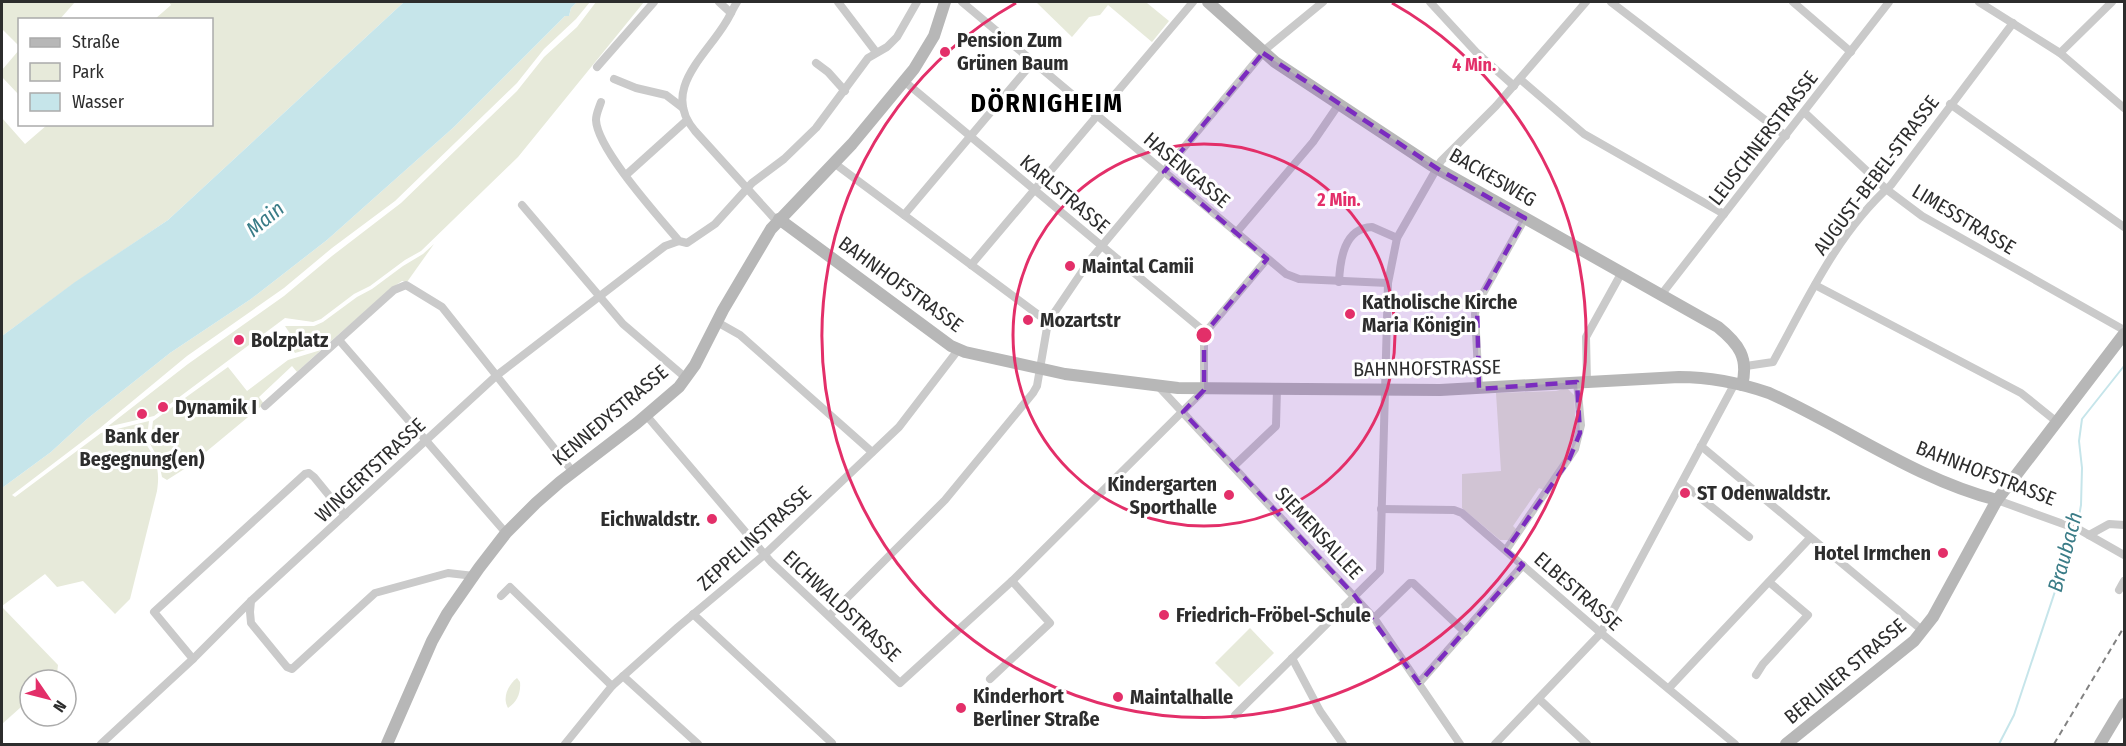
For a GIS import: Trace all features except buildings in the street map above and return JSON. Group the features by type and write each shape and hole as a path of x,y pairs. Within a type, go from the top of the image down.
{"street":[{"path":"597,68 654,2"},
{"path":"719,2 731,13"},
{"path":"737,2 726,23 692,69 685,86 682,108 686,121 773,217 779,219"},
{"path":"838,2 876,52"},
{"name":"WINGERTSTRASSE","path":"101,744 251,601 496,376 664,246 679,241 687,243 715,224 756,179 800,145 825,118 868,58 887,47 897,37 918,2"},
{"name":"KENNEDYSTRASSE","path":"387,744 432,640 474,576 506,533 536,502 646,415 686,378 779,219 834,163 904,81 931,43 945,2"},
{"name":"HASENGASSE","path":"962,2 1267,259 1293,278 1339,282 1388,282"},
{"path":"971,265 1193,2"},
{"name":"BACKESWEG","path":"1208,2 1263,53 1437,169 1710,322 1725,333 1740,351 1746,366"},
{"path":"829,616 945,500 1034,393 1048,322 1102,246 1263,53 1279,37 1323,2"},
{"path":"1430,2 1476,52 1584,134 1724,214"},
{"path":"1235,715 1377,575 1381,566 1388,282 1397,238 1441,161 1483,121 1586,2"},
{"path":"1611,2 1786,136"},
{"path":"1793,2 1851,52"},
{"name":"LEUSCHNERSTRASSE","path":"1661,295 1889,2"},
{"path":"1980,2 2060,53 2124,108"},
{"path":"2060,53 2112,2"},
{"name":"AUGUST-BEBEL-STRASSE","path":"1746,366 1773,362 1815,285 1846,236 1886,189 2013,23"},
{"path":"904,215 1034,62"},
{"path":"816,63 828,72 845,91"},
{"path":"614,79 636,88 666,95 682,108"},
{"name":"KARLSTRASSE","path":"904,81 1205,332"},
{"path":"602,102 596,120 606,147 679,241"},
{"path":"1236,233 1313,142 1339,104"},
{"path":"1950,105 2124,227"},
{"name":"LIMESSTRASSE","path":"1804,112 1886,189 1922,216 2124,332"},
{"path":"626,175 686,121"},
{"path":"834,163 1048,322"},
{"path":"522,205 625,327 686,378"},
{"path":"1479,389 1475,314 1477,304 1525,218"},
{"name":"BAHNHOFSTRASSE","path":"779,219 958,350 1040,369 1159,387 1479,389 1695,377 1739,384 1781,398 1931,476 1978,495 2080,530 2124,555"},
{"path":"1339,282 1342,252 1358,232 1372,227 1397,238"},
{"path":"990,679 1050,623 1012,581 1200,394 1204,388 1205,332 1267,259"},
{"path":"1506,550 1575,449 1581,425 1586,337 1622,272"},
{"path":"265,406 394,290 403,285 408,286 442,307 573,472"},
{"path":"1815,285 2021,393 2057,422"},
{"path":"717,322 740,335 872,452"},
{"name":"BERLINER STRASSE","path":"1786,744 1914,641 1923,631 1933,617 1997,500 2124,332"},
{"path":"339,339 506,533"},
{"name":"ZEPPELINSTRASSE","path":"565,744 612,686 764,555 899,427 958,350"},
{"path":"1495,744 1601,633 1701,447 1739,384 1746,366"},
{"name":"SIEMENSALLEE","path":"1159,387 1374,618 1460,744"},
{"path":"1234,466 1276,426 1277,388"},
{"name":"EICHWALDSTRASSE","path":"646,415 764,555 900,683 1012,581"},
{"path":"1701,447 1923,631"},
{"path":"193,658 154,612 305,474 309,473 314,477 345,515"},
{"path":"1682,483 1749,537"},
{"name":"ELBESTRASSE","path":"1381,509 1459,511 1735,744"},
{"path":"2089,535 2103,526 2124,525"},
{"path":"1669,688 1810,538"},
{"path":"1419,683 1523,565"},
{"path":"251,601 251,623 287,667 292,669 375,593 448,573 474,576"},
{"path":"2119,590 2124,581"},
{"path":"1755,675 1762,664 1808,615 1769,582"},
{"path":"1374,618 1410,583 1413,583 1465,632"},
{"path":"501,596 510,587 612,686"},
{"path":"693,614 832,744"},
{"path":"1292,658 1320,711 1343,744"},
{"path":"623,676 698,744"},
{"path":"1539,699 1587,744"},
{"path":"2100,744 2124,704"}],"highlighted area":[{"path":"1263,53 1438,169 1525,218 1477,304 1479,389 1577,382 1580,433 1569,460 1506,550 1523,565 1419,683 1355,596 1183,412 1204,390 1204,334 1267,259 1164,172"}],"green space":[{"path":"2,2 75,2 61,18 18,18 18,45 2,29"},
{"path":"169,2 404,2 168,220 73,284 2,336 2,118 25,144 46,126 213,126 213,18 156,18 171,5"},
{"path":"577,2 590,2 576,19 544,49 517,83 395,201 332,248 284,288 187,356 100,428 12,495 15,497 101,433 149,421 146,444 157,466 158,484 130,599 115,614 83,581 57,587 45,574 2,606 2,488 51,452 87,419 170,353 251,299 327,240 454,127 565,16 569,16 571,8"},
{"path":"596,2 644,2 518,157 421,251 370,286 354,294 321,319 313,322 285,318 154,416 107,427 188,364 284,296 401,203 517,91 544,57 577,27"},
{"path":"1036,2 1149,2 1147,3 1169,21 1152,42 1108,5 1100,15 1089,17 1072,37"},
{"path":"18,51 18,94 2,77 2,70"},
{"path":"434,244 407,282 402,281 393,287 331,341 327,338 309,349 295,353 292,348 297,344 285,326 314,326 323,322 423,254"},
{"path":"321,350 297,372 292,366 259,397 264,404 189,466 167,480 162,477 158,458 150,444 153,421 228,367 247,391 288,360"},
{"path":"1567,388 1574,395 1575,424 1566,456 1544,490 1539,488 1513,526 1517,530 1510,540 1500,540 1462,508 1462,474 1501,471 1496,393 1556,391"},
{"path":"2,607 58,665 58,668 18,668 18,710 2,724"},
{"path":"1250,628 1274,653 1239,687 1215,663"},
{"path":"517,678 520,682 520,690 514,703 508,708 507,692"}],"water":[{"name":"Main","path":"404,2 577,2 571,8 569,16 565,16 454,127 327,240 251,299 170,353 87,419 51,452 2,488 2,336 75,282 168,220"}],"waterway":[{"name":"Braubach","path":"1999,744 2014,715 2078,522 2081,505 2082,468 2079,441 2082,419 2124,366"}],"railway":[{"path":"2054,744 2124,627"}],"place":[{"name":"Pension Zum Grünen Baum","path":"945,52"},
{"name":"Maintal Camii","path":"1070,266"},
{"name":"Katholische Kirche Maria Königin","path":"1350,314"},
{"name":"Mozartstr","path":"1028,320"},
{"name":"Bolzplatz","path":"239,340"},
{"name":"Dynamik I","path":"163,407"},
{"name":"Bank der Begegnung(en)","path":"142,414"},
{"name":"ST Odenwaldstr.","path":"1685,493"},
{"name":"Kindergarten Sporthalle","path":"1229,495"},
{"name":"Eichwaldstr.","path":"712,519"},
{"name":"Hotel Irmchen","path":"1943,553"},
{"name":"Friedrich-Fröbel-Schule","path":"1164,615"},
{"name":"Maintalhalle","path":"1118,697"},
{"name":"Kinderhort Berliner Straße","path":"961,708"}],"district":[{"name":"DÖRNIGHEIM","path":"1047,103"}]}
